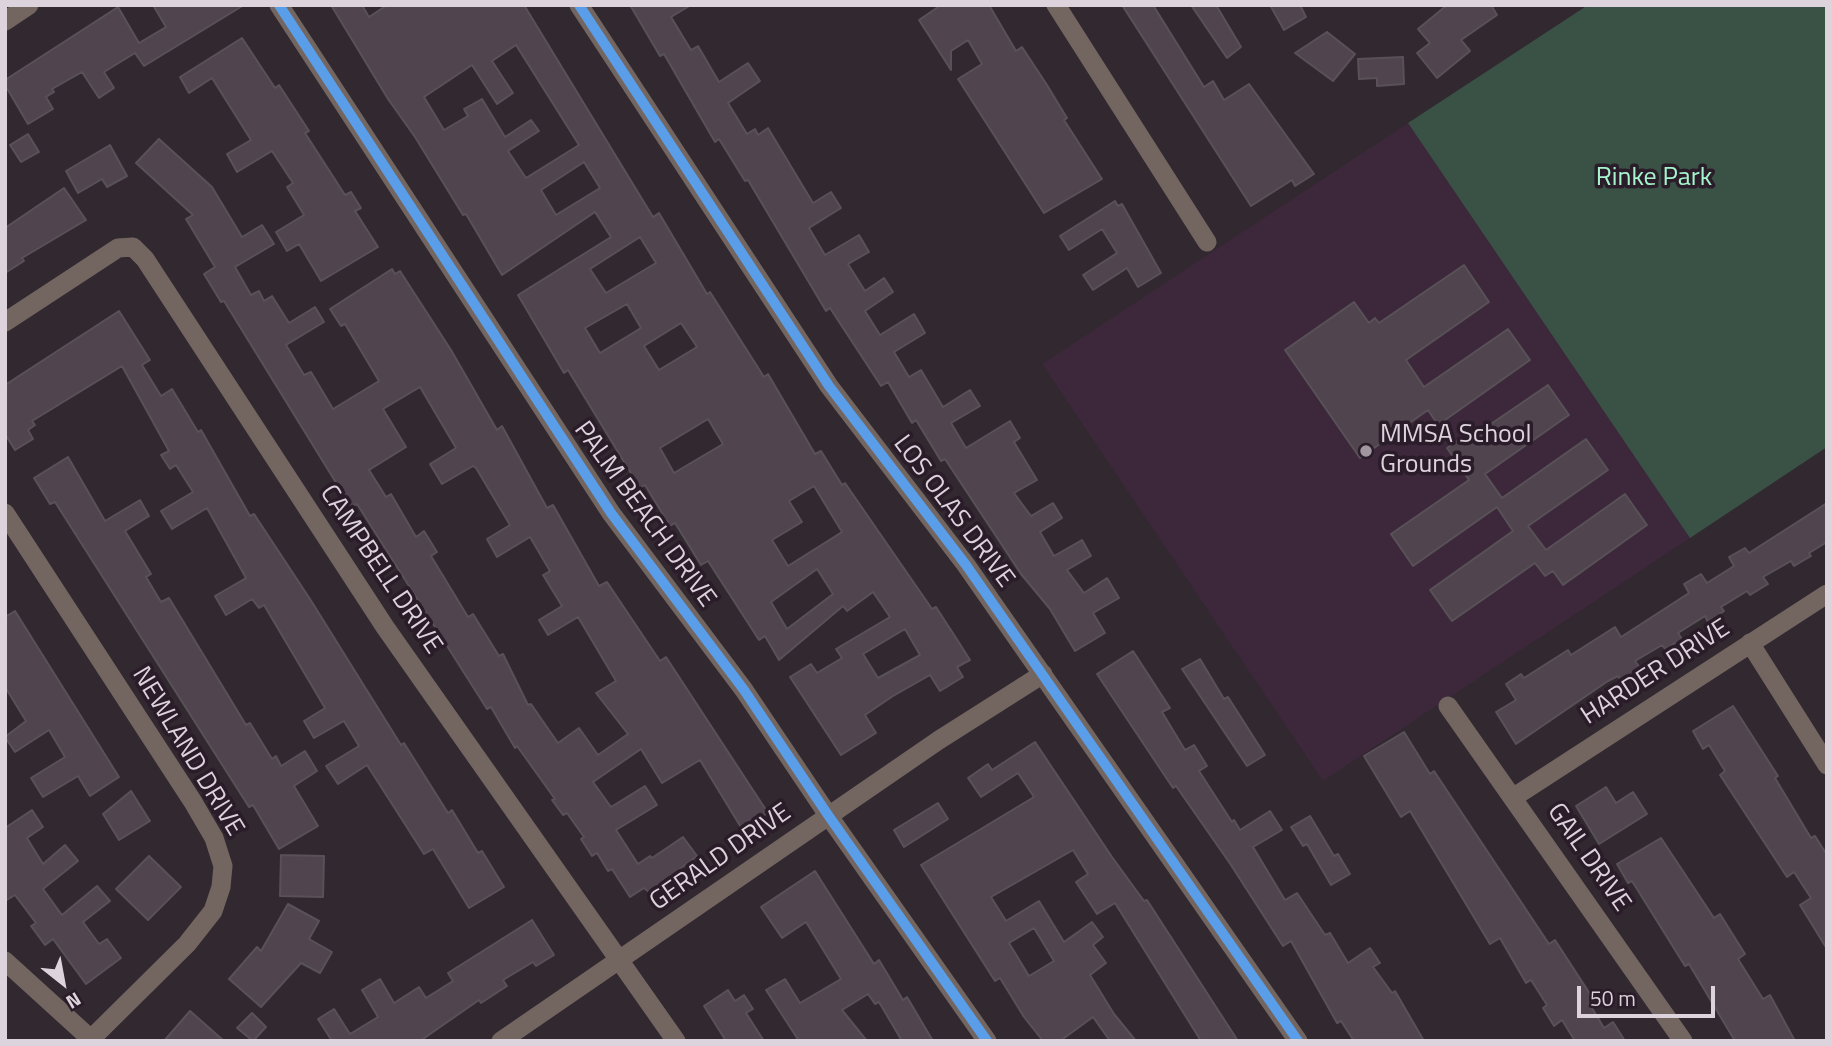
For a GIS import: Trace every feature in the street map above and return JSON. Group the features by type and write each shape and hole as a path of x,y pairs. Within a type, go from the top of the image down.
{"street":[{"path":"5,21 29,5"},
{"name":"PALM BEACH DRIVE","path":"279,5 611,513 744,690 987,1041"},
{"name":"LOS OLAS DRIVE","path":"579,5 829,386 966,565 1298,1041"},
{"path":"1056,5 1207,242"},
{"name":"CAMPBELL DRIVE","path":"5,322 118,248 134,247 145,259 385,627 676,1041"},
{"name":"NEWLAND DRIVE","path":"5,513 193,802 214,838 223,866 221,887 213,911 187,944 92,1040"},
{"name":"HARDER DRIVE","path":"1514,797 1827,594"},
{"path":"1750,643 1827,765"},
{"name":"GERALD DRIVE","path":"501,1041 828,815 1043,674"},
{"name":"GAIL DRIVE","path":"1448,706 1683,1041"},
{"path":"5,961 92,1040"}],"shaded area":[{"name":"MMSA School Grounds","path":"1408,123 1690,538 1323,781 1042,364"}],"green space":[{"name":"Rinke Park","path":"1588,5 1827,5 1827,447 1690,538 1408,123"}],"building":[{"path":"153,5 244,5 144,66 135,53 104,72 114,88 99,98 82,72 52,89 54,92 46,97 53,109 28,124 5,85 5,80 118,7 139,43 166,27"},
{"path":"331,5 362,5 369,17 387,5 524,5 653,217 659,213 707,294 710,292 764,377 768,374 815,454 821,451 842,485 845,483 932,609 936,607 970,660 957,667 963,677 940,691 930,675 893,696 865,715 876,733 841,755 790,677 811,664 817,673 842,658 836,649 890,617 873,592 847,611 843,606 779,660 765,636 759,640 708,561 701,565 675,523 670,526 645,485 640,488 568,370 564,373 518,295 611,237 595,212 502,275 466,214 463,215","holes":["516,45 579,145 526,178 508,151 539,131 531,120 505,137 482,99 464,109 468,116 444,130 424,97 472,65 497,104 513,93 492,61","584,162 600,188 556,215 541,190","640,237 656,263 606,293 590,269","627,304 641,328 600,353 585,328","681,323 697,347 659,370 644,346","708,419 723,444 674,473 660,448","814,486 842,532 788,566 772,540 802,522 789,501","817,569 833,594 787,629 771,602","905,629 920,655 878,678 863,654"]},
{"path":"630,5 691,5 671,17 691,50 698,46 719,82 748,63 760,81 728,103 747,134 755,129 758,135 768,128 813,203 831,192 841,208 809,228 825,255 859,235 869,252 848,264 865,291 884,278 893,292 865,311 880,335 914,314 925,333 894,352 909,377 921,370 943,407 970,390 980,406 951,423 966,448 1010,421 1020,438 1014,442 1037,480 1014,493 1031,516 1053,503 1062,518 1040,532 1054,556 1082,540 1091,556 1067,570 1084,593 1107,578 1119,598 1093,613 1105,633 1075,651 1050,609 1021,574 945,459 941,461 916,420 912,423 888,382 881,386 830,308 826,311 748,180 745,181 719,139 715,142 664,54 660,56"},
{"path":"941,5 989,5 1016,51 1022,47 1047,85 1067,118 1064,120 1102,179 1044,213 958,79 982,64 968,40 951,51 951,70 919,20"},
{"path":"1122,5 1153,5 1204,87 1213,81 1224,100 1249,84 1314,174 1295,186 1292,180 1251,206"},
{"path":"1191,5 1216,5 1241,47 1227,58"},
{"path":"1270,5 1300,5 1306,17 1284,30"},
{"path":"1447,5 1491,5 1497,15 1461,40 1470,51 1437,78 1417,53 1430,43 1418,29"},
{"path":"1327,32 1355,54 1333,81 1295,53"},
{"path":"242,38 275,88 279,85 309,131 305,133 345,195 351,192 361,208 355,211 378,247 321,281 299,244 287,251 276,232 304,215 287,187 293,183 272,151 237,172 227,154 251,140 212,78 189,93 180,77"},
{"path":"1403,57 1404,84 1377,86 1377,78 1359,79 1358,59"},
{"path":"28,134 39,152 21,162 10,145"},
{"path":"159,139 212,187 242,237 262,225 274,244 235,267 251,295 259,291 264,301 272,296 289,323 315,307 324,322 286,345 304,375 311,372 333,409 379,381 345,324 341,326 330,309 392,269 395,274 400,271 451,350 497,430 502,426 547,508 553,505 599,586 607,582 660,661 666,657 768,813 742,829 700,760 662,783 641,749 593,782 611,807 645,786 657,805 616,830 638,864 683,837 697,856 649,892 644,888 630,897 612,869 608,871 597,853 592,856 581,839 584,837 567,813 563,815 552,800 555,799 517,746 515,748 491,707 487,709 357,504 351,507 224,301 221,302 204,274 215,267 186,219 193,215 136,163","holes":["420,387 456,448 430,464 442,484 473,466 476,468 510,525 487,539 497,557 530,537 550,571 543,575 562,606 539,620 548,635 578,617 616,681 596,693 628,734 598,755 579,728 558,743 531,704 528,705 503,654 499,656 473,614 468,617 431,556 437,552 424,531 416,537 391,494 386,497 369,470 406,447 383,409"]},
{"path":"110,145 127,176 107,187 102,179 78,193 66,171"},
{"path":"64,188 86,220 22,258 24,261 5,273 5,228"},
{"path":"1115,201 1118,206 1122,204 1161,273 1138,287 1127,268 1093,290 1083,275 1117,253 1102,229 1069,250 1060,236"},
{"path":"1464,265 1489,302 1406,360 1424,387 1508,329 1530,360 1438,425 1428,410 1360,458 1285,350 1354,302 1369,323 1375,318 1379,323"},
{"path":"119,311 150,360 142,365 161,396 172,389 198,432 201,430 250,516 254,514 401,745 404,743 448,813 452,810 478,853 482,851 504,887 469,908 433,849 424,854 367,765 338,784 326,766 359,746 344,721 314,738 304,721 325,708 264,605 259,608 252,599 226,615 215,596 246,578 207,508 172,529 161,511 193,492 176,465 170,469 161,455 169,451 122,366 32,421 35,425 28,430 33,439 15,450 5,434 5,385"},
{"path":"1548,385 1569,415 1485,474 1502,498 1586,439 1608,470 1528,526 1546,550 1625,494 1647,525 1563,585 1553,571 1545,576 1535,563 1452,621 1430,590 1513,531 1497,507 1413,566 1391,534 1469,480 1447,448 1460,439 1463,443"},
{"path":"68,457 105,521 140,500 149,516 125,531 151,574 146,577 161,602 169,598 246,725 250,723 272,759 276,756 281,766 305,751 317,771 294,786 318,826 279,849 253,805 249,807 55,502 50,504 34,478"},
{"path":"1827,503 1827,542 1809,553 1811,556 1794,566 1791,561 1763,577 1768,584 1750,595 1747,591 1721,607 1724,611 1708,622 1705,616 1678,633 1682,639 1665,649 1662,645 1635,661 1641,669 1621,681 1618,676 1608,681 1516,744 1496,712 1516,700 1506,684 1521,674 1524,678 1568,650 1571,655 1615,627 1621,637 1689,593 1684,584 1701,574 1707,583 1734,566 1729,557 1745,548 1749,553"},
{"path":"15,611 119,777 90,796 78,776 43,797 31,778 65,757 49,730 15,752 5,737 26,721 5,687 5,617"},
{"path":"1133,651 1170,708 1162,712 1185,750 1194,745 1207,766 1199,771 1232,822 1234,820 1240,830 1270,811 1282,830 1253,847 1285,900 1297,893 1325,935 1330,933 1348,963 1370,948 1380,963 1373,967 1392,993 1395,991 1424,1041 1354,1041 1341,1021 1337,1023 1291,941 1283,946 1231,865 1176,786 1173,788 1097,674"},
{"path":"1200,659 1224,699 1228,697 1265,755 1247,766 1182,669"},
{"path":"1733,706 1778,776 1775,778 1811,838 1815,836 1827,855 1827,949 1800,905 1811,898 1794,872 1787,877 1720,775 1725,771 1709,745 1703,749 1693,731"},
{"path":"1404,732 1430,774 1434,771 1549,944 1555,940 1594,1000 1589,1003 1604,1028 1613,1022 1625,1041 1575,1041 1562,1020 1554,1026 1543,1008 1547,1005 1531,980 1526,983 1500,938 1490,944 1410,811 1401,817 1364,756"},
{"path":"1035,742 1112,857 1144,901 1147,900 1238,1041 1201,1041 1115,903 1097,914 1076,882 1088,874 1073,850 991,897 1006,921 1039,901 1064,942 1092,922 1103,937 1093,945 1106,963 1090,975 1114,1014 1136,1041 1110,1041 1093,1017 1060,1041 1043,1041 1024,1017 1000,978 995,981 921,865 1034,797 1018,773 981,797 968,778 988,764 992,770","holes":["1034,928 1054,961 1029,976 1009,943"]},
{"path":"1606,787 1616,803 1633,792 1647,814 1599,844 1576,806"},
{"path":"131,791 150,821 119,840 103,814"},
{"path":"938,803 948,819 904,847 894,830"},
{"path":"32,810 43,827 27,838 43,864 65,845 78,861 43,889 62,915 97,886 110,901 83,922 99,944 107,939 121,958 86,984 53,939 45,945 31,926 36,923 15,895 5,901 5,828"},
{"path":"1310,816 1334,856 1338,854 1350,874 1331,885 1307,844 1303,846 1291,827"},
{"path":"1661,838 1714,918 1720,914 1745,954 1738,959 1763,999 1770,995 1795,1041 1735,1041 1689,964 1685,966 1632,881 1628,883 1617,864"},
{"path":"281,855 324,856 323,897 280,896"},
{"path":"149,856 181,887 148,920 116,889"},
{"path":"815,871 874,964 879,960 903,1000 907,997 933,1041 902,1041 879,1002 875,1004 868,994 842,1010 867,1041 799,1041 766,990 785,979 800,1003 841,979 806,922 782,938 761,907"},
{"path":"288,904 319,921 309,939 332,952 320,973 301,963 261,1007 229,979 257,947 261,951"},
{"path":"532,920 554,955 536,966 533,962 503,980 507,986 481,1003 479,1000 420,1041 332,1041 318,1019 334,1009 350,1034 378,1017 362,990 380,979 394,1003 419,987 426,998 453,981 448,973"},
{"path":"728,990 735,1001 744,995 753,1009 746,1013 764,1041 726,1041 704,1006"},
{"path":"190,1011 224,1041 164,1041"},
{"path":"252,1013 266,1027 253,1041 237,1028"}],"cycle path":[{"path":"279,5 611,513 744,690 987,1041"},
{"path":"579,5 829,386 966,565 1298,1041"}],"place":[{"name":"MMSA School Grounds","path":"1366,451"}]}
